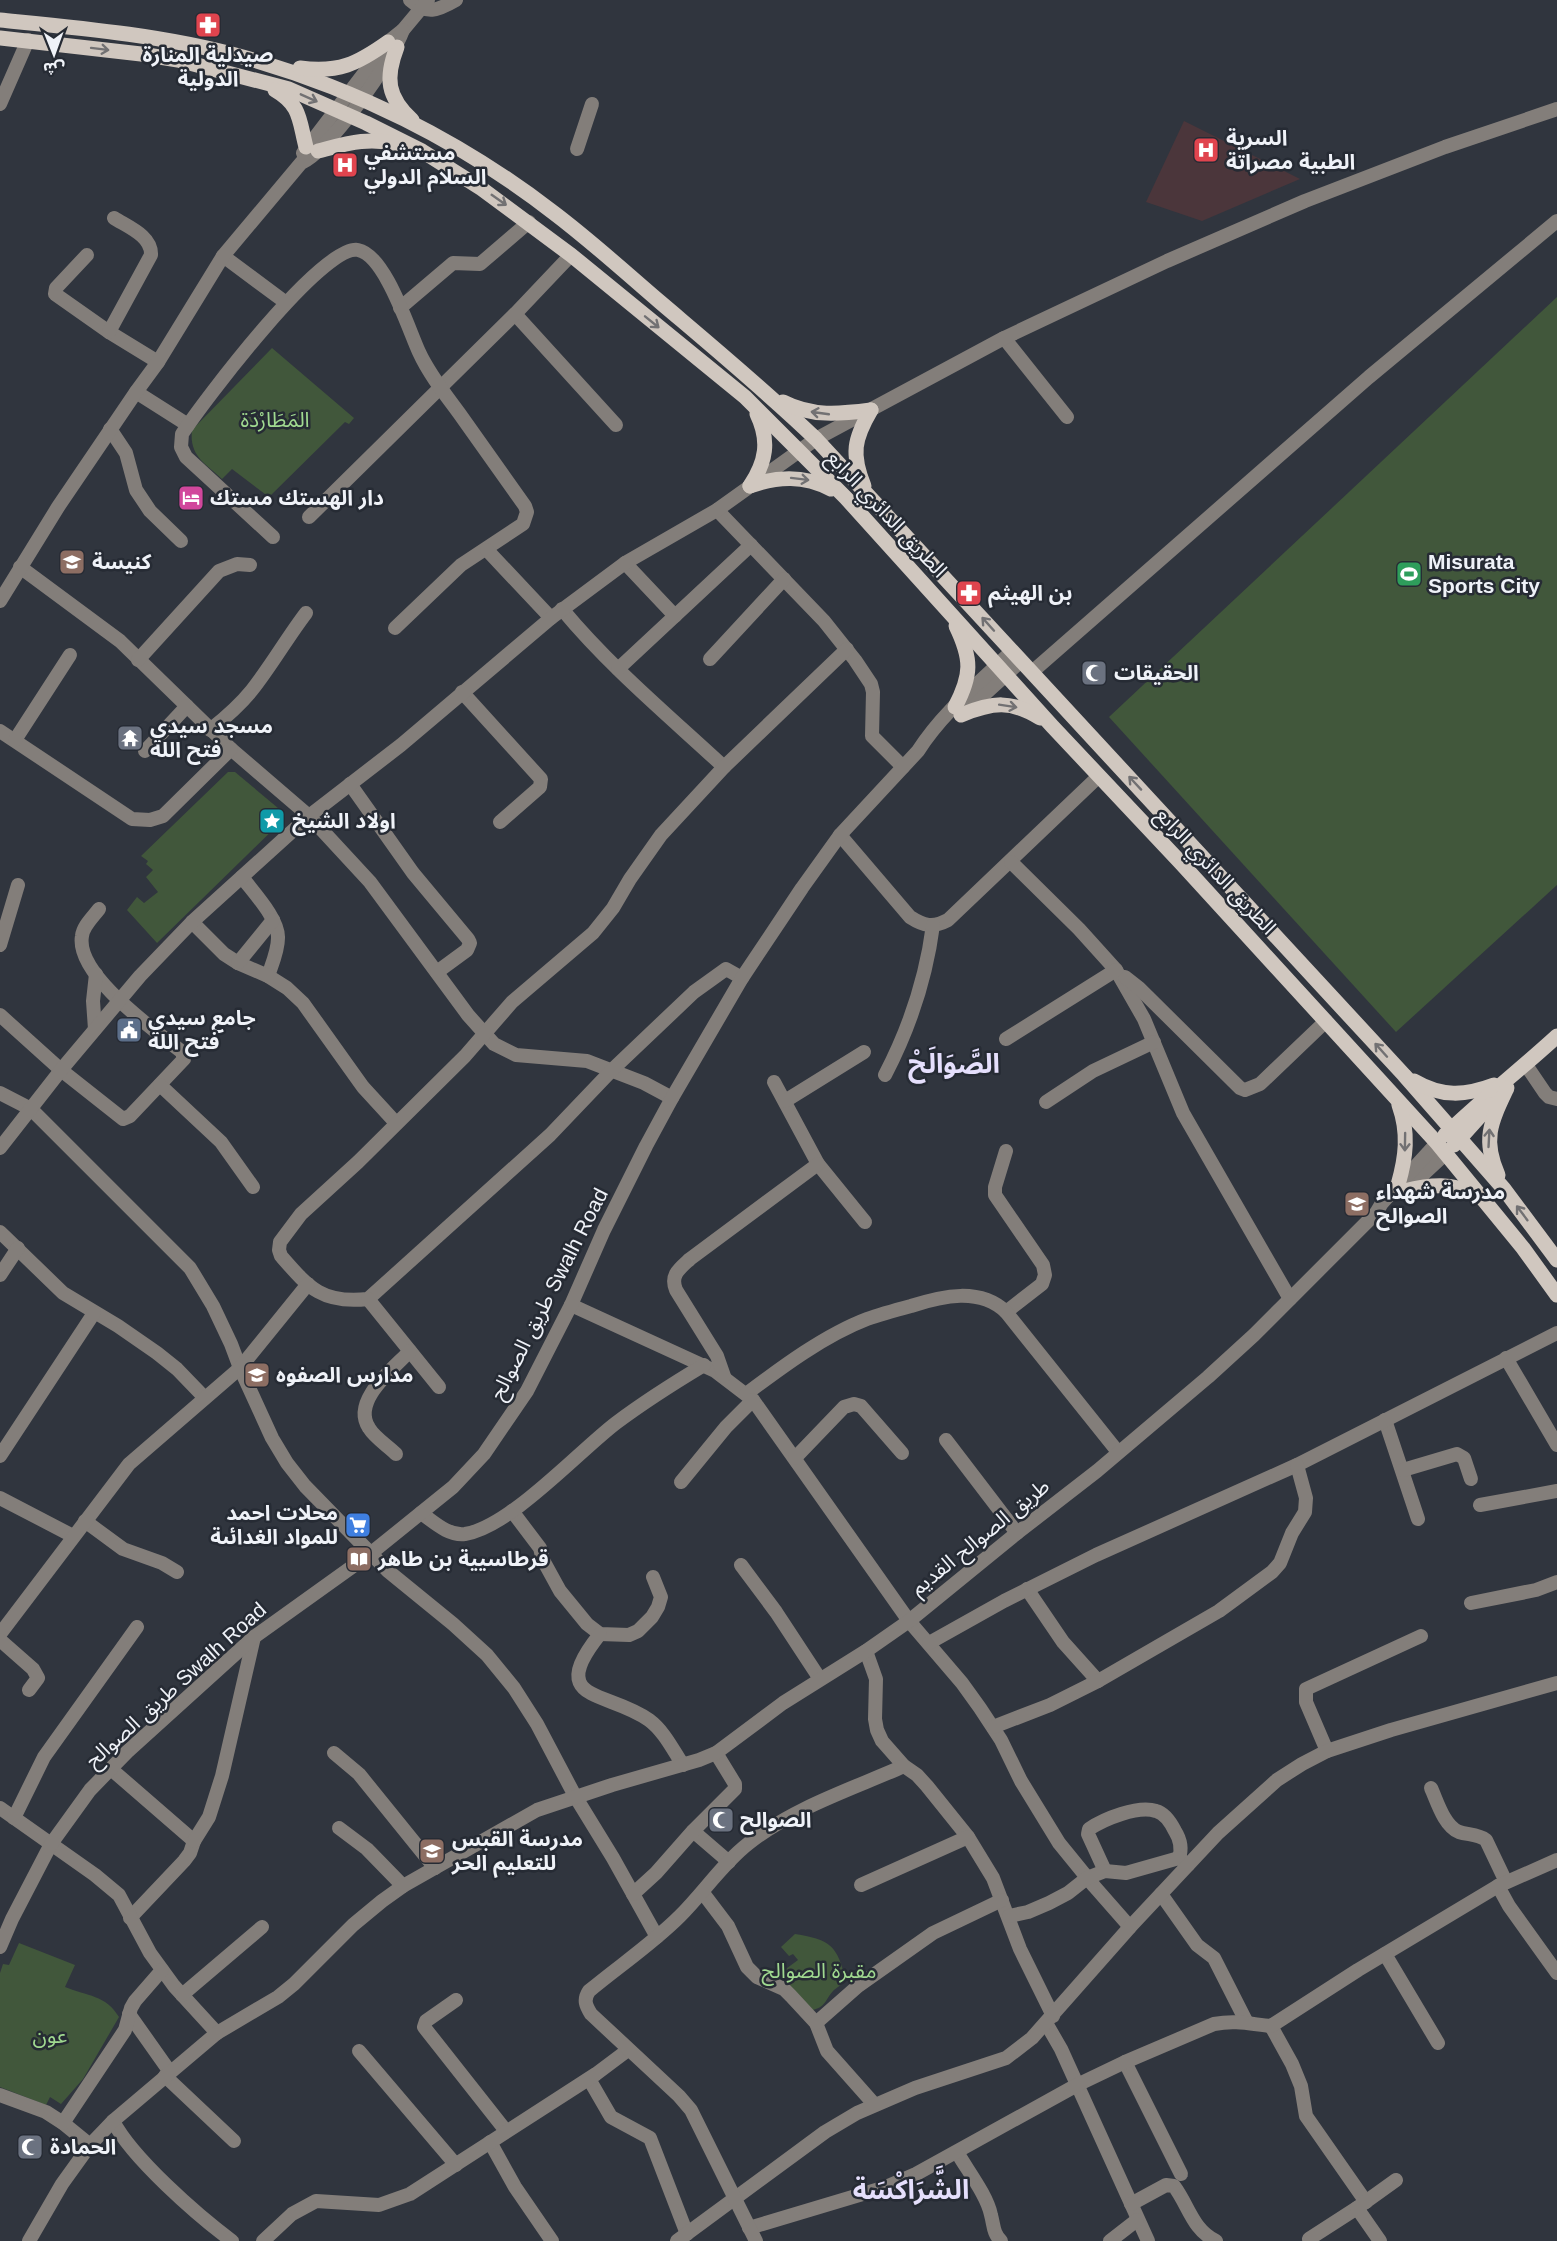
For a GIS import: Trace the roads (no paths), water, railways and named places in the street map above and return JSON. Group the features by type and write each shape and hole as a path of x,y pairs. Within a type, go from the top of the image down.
{"main road":[{"name":"الطريق الدائري الرابع","path":"0,20 144,36 237,55 264,63 355,96 423,130 490,168 555,214 771,396 816,439 1404,1075 1504,1189 1557,1260"},
{"name":"الطريق الدائري الرابع","path":"0,38 151,56 208,66 289,89 422,151 482,189 571,255 745,397 846,498 1052,726 1398,1099 1481,1195 1557,1295"},
{"path":"264,63 332,70 350,66 393,45"},
{"path":"393,45 389,77 393,97 423,130"},
{"path":"259,80 294,104 312,149 372,141 395,143 422,151"},
{"path":"771,396 815,413 830,414 871,410"},
{"path":"745,397 761,423 766,444 761,468 750,486"},
{"path":"866,492 857,469 855,450 860,428 871,410"},
{"path":"750,486 778,479 805,479 829,488 846,498"},
{"path":"937,599 954,622 969,658 968,675 958,711 987,705 1011,705 1033,714 1052,726"},
{"name":"طريق الصوالح القديم","path":"1441,1148 1557,1036"},
{"path":"1404,1075 1425,1088 1443,1094 1461,1095 1478,1091 1512,1077"},
{"path":"1504,1189 1492,1163 1488,1144 1493,1119 1512,1077"},
{"path":"1398,1099 1404,1118 1406,1137 1401,1188 1431,1185 1458,1186 1481,1195"}],"street":[{"path":"0,601 110,429 158,362 223,256 301,163 308,160 312,149 393,45 420,3 432,10 456,0"},
{"path":"0,104 28,40"},
{"path":"577,149 592,104"},
{"path":"0,1148 140,975 192,922 309,816 400,745 562,609 625,563 717,510 816,439 1004,338 1177,256 1305,201 1445,147 1557,109"},
{"path":"109,332 151,255 146,238 114,218"},
{"path":"1032,672 1369,377 1557,221"},
{"path":"400,308 453,263 480,264 529,222"},
{"path":"273,537 186,457 181,447 182,434 285,302 335,257 347,250 355,249 372,257 387,279 420,354 527,512 523,524 487,550 461,565 395,628"},
{"path":"87,255 56,288 55,294 109,332 158,362"},
{"path":"309,517 515,314 571,255"},
{"path":"223,256 285,302"},
{"path":"515,314 616,425"},
{"path":"1004,338 1067,417"},
{"path":"136,392 188,425"},
{"path":"110,429 126,453 136,490 150,511 181,541"},
{"path":"717,510 824,621 846,649 871,684 873,692 872,736 903,767"},
{"path":"618,669 751,545"},
{"path":"487,550 551,618"},
{"path":"625,563 675,616"},
{"path":"138,660 219,571 237,564 250,565"},
{"path":"20,567 120,641 210,730 309,816 370,882 484,1035 494,1044 516,1055 587,1061 613,1069 672,1098"},
{"path":"710,659 784,579"},
{"path":"562,609 581,632 618,669 724,767"},
{"path":"210,730 234,710 252,690 282,644 306,613"},
{"path":"742,978 726,969 694,992 613,1069 550,1135 368,1299 340,1300 326,1297 308,1284 281,1256 280,1242 301,1214 396,1124 484,1035 512,1002 593,933 613,908 661,835 724,767 846,649"},
{"path":"15,741 70,655"},
{"name":"طريق الصوالح Swalh Road","path":"0,1947 51,1844 90,1790 254,1637 370,1554 453,1487 484,1454 527,1391 571,1305 604,1230 672,1098 742,978 802,888 840,835 918,751 926,738 1016,656"},
{"path":"462,692 541,779 540,787 500,822"},
{"path":"145,751 187,706"},
{"path":"0,731 132,819 143,821 163,816 231,749"},
{"path":"840,835 910,917 920,924 933,926 948,920 1099,776"},
{"path":"350,784 413,873 468,939 470,944 467,950 437,972"},
{"path":"1011,862 1079,929 1116,970 1139,988 1240,1088 1250,1090 1260,1084 1326,1021"},
{"path":"242,877 273,920 278,936 277,947 267,976"},
{"path":"0,945 18,885"},
{"path":"0,1015 61,1070 123,1119 130,1116 160,1085 184,1059 184,1055 118,1002 96,974 85,954 81,938 84,929 99,909"},
{"path":"238,963 273,920"},
{"path":"192,922 224,954 287,988 303,1003 363,1087 396,1124"},
{"path":"885,1075 903,1040 914,1009 925,972 933,926"},
{"path":"1006,1039 1116,970"},
{"path":"1116,970 1144,1018 1183,1113 1290,1299"},
{"path":"95,1029 93,1001 96,974"},
{"path":"1046,1102 1093,1071 1154,1042"},
{"path":"785,1101 864,1052"},
{"path":"1512,1077 1557,1099"},
{"path":"774,1082 818,1164 865,1222"},
{"path":"160,1085 221,1142 254,1187"},
{"path":"0,1093 31,1109 190,1269 213,1306 272,1438 287,1463 305,1486 370,1554 487,1655 514,1688 537,1724 575,1796 657,1937"},
{"name":"طريق الصوالح القديم","path":"571,1305 704,1365 724,1376 750,1397 909,1621 1232,1357 1376,1213 1387,1207 1401,1188 1441,1148"},
{"path":"1006,1151 995,1194 1043,1265 1045,1275 1042,1284 1006,1312"},
{"path":"724,1376 717,1356 676,1290 673,1279 675,1274 690,1259 818,1164"},
{"path":"0,1232 63,1293 118,1326 177,1369 204,1398"},
{"path":"0,1275 18,1248"},
{"path":"0,1634 129,1464 240,1368 308,1284"},
{"path":"681,1482 750,1397 807,1352 850,1327 881,1315 926,1301 959,1296 976,1296 990,1300 1006,1312 1118,1452"},
{"path":"368,1299 439,1387"},
{"path":"0,1456 94,1313"},
{"path":"929,1643 1027,1589 1096,1555 1297,1465 1557,1333"},
{"path":"396,1454 369,1428 365,1406 372,1390 410,1351"},
{"path":"1506,1358 1557,1445"},
{"path":"421,1513 445,1530 457,1534 473,1532 512,1511 641,1404 704,1365"},
{"path":"795,1458 844,1407 854,1404 861,1406 902,1453"},
{"path":"1385,1420 1418,1518"},
{"path":"946,1440 1017,1533"},
{"path":"1403,1470 1457,1454 1464,1458 1471,1479"},
{"path":"993,1727 1050,1705 1098,1682 1219,1611 1272,1572 1280,1563 1292,1533 1305,1512 1306,1498 1297,1465"},
{"path":"1480,1505 1557,1491"},
{"path":"0,1498 73,1536"},
{"path":"512,1511 540,1548 543,1560 560,1591 587,1624 600,1634 629,1635 638,1631 652,1617 661,1597 653,1577"},
{"path":"85,1521 123,1549 162,1563 177,1572"},
{"path":"741,1565 776,1612 820,1679"},
{"path":"1471,1603 1536,1590 1557,1582"},
{"path":"1027,1589 1062,1642 1098,1682"},
{"path":"29,2241 62,2184 90,2145 113,2121 217,2033 278,1997 316,1964 353,1925 403,1886 537,1810 575,1796 683,1765 716,1753 783,1703 866,1652 909,1621 962,1683 993,1727 1021,1781 1053,1833 1087,1878 1130,1927"},
{"path":"14,1818 44,1758 137,1627"},
{"path":"600,1634 578,1667 577,1676 580,1685 651,1721 662,1733 683,1765"},
{"path":"1327,1751 1306,1702 1306,1689 1421,1636"},
{"path":"130,1918 190,1853 209,1817 222,1776 254,1637"},
{"path":"0,1640 33,1670 38,1678 29,1690"},
{"path":"866,1652 876,1679 877,1730 882,1741 904,1766 922,1780 968,1837 993,1878 1061,2049 1148,2241"},
{"path":"589,2079 611,2117 650,2138 682,2237 825,2132 874,2104 1006,2058 1032,2038 1161,1894 1183,1861 1277,1780 1302,1764 1327,1751 1390,1730 1557,1683"},
{"path":"334,1753 363,1779 435,1868"},
{"path":"633,1894 733,1792 736,1786 716,1753"},
{"path":"756,2241 691,2110 591,2014 585,1997 596,1985 657,1937 703,1893 729,1862 750,1842 788,1818 904,1766"},
{"path":"111,1769 195,1841"},
{"path":"1431,1788 1450,1826 1458,1832 1481,1836 1486,1840 1509,1906 1557,1973"},
{"path":"0,1808 119,1895 150,1953 162,1970 217,2033"},
{"path":"1106,1871 1088,1834 1089,1829 1102,1821 1142,1810 1158,1811 1170,1822 1178,1834 1183,1861"},
{"path":"339,1828 367,1850 403,1886"},
{"path":"693,1831 729,1862"},
{"path":"861,1885 968,1837"},
{"path":"749,2228 886,2187 916,2174 1077,2085 1214,2024 1246,2021 1271,2026 1384,1954 1502,1884 1557,1860"},
{"path":"1009,1916 1028,1912 1049,1903 1068,1893 1087,1878 1106,1871 1118,1874 1183,1861"},
{"path":"703,1893 728,1926 747,1967 757,1977 784,1989 816,2023 826,2051 874,2104"},
{"path":"1161,1894 1197,1945 1214,1958 1246,2021"},
{"path":"816,2023 858,1986 933,1933 1002,1900"},
{"path":"182,1995 262,1927"},
{"path":"1384,1954 1438,2043"},
{"path":"63,2123 125,2031 135,2001 162,1970"},
{"path":"456,2000 426,2021 424,2027 506,2131"},
{"path":"129,2014 167,2074 234,2141"},
{"path":"1271,2026 1301,2086 1306,2116 1322,2136 1353,2186 1380,2241"},
{"path":"263,2241 292,2214 316,2201 379,2205 411,2194 589,2079 628,2050"},
{"path":"359,2051 456,2165"},
{"path":"1125,2062 1181,2174"},
{"path":"0,2095 46,2112 90,2145"},
{"path":"113,2121 119,2133 152,2169 187,2203 232,2241"},
{"path":"490,2142 515,2187 552,2241"},
{"path":"957,2152 987,2204 996,2236 1001,2241"},
{"path":"1310,2239 1396,2180"},
{"path":"1131,2204 1166,2185 1174,2186 1195,2225 1201,2232 1216,2241"},
{"path":"1110,2241 1137,2220"}],"place":[{"name":"صيدلية المنارة الدولية","path":"208,25"},
{"name":"السرية الطبية مصراتة","path":"1206,150"},
{"name":"مستشفي السلام الدولي","path":"345,165"},
{"name":"دار الهستك مستك","path":"191,498"},
{"name":"كنيسة","path":"72,562"},
{"name":"Misurata Sports City","path":"1409,574"},
{"name":"بن الهيثم","path":"969,593"},
{"name":"الحقيقات","path":"1094,673"},
{"name":"مسجد سيدي فتح الله","path":"130,738"},
{"name":"اولاد الشيخ","path":"272,821"},
{"name":"جامع سيدي فتح الله","path":"129,1030"},
{"name":"مدرسة شهداء الصوالح","path":"1357,1204"},
{"name":"مدارس الصفوه","path":"257,1375"},
{"name":"محلات احمد للمواد الغدائىة","path":"358,1525"},
{"name":"قرطاسيية بن طاهر","path":"359,1559"},
{"name":"الصوالح","path":"721,1820"},
{"name":"مدرسة القبس للتعليم الحر","path":"432,1851"},
{"name":"الحمادة","path":"30,2147"}],"district":[{"name":"الصَّوَالَحْ","path":"954,1064"},
{"name":"الشَّرَاكْسَة","path":"911,2190"}],"park label":[{"name":"المَطَارْدَة","path":"275,420"},
{"name":"مقبرة الصوالح","path":"819,1971"},
{"name":"عون","path":"50,2036"}]}
